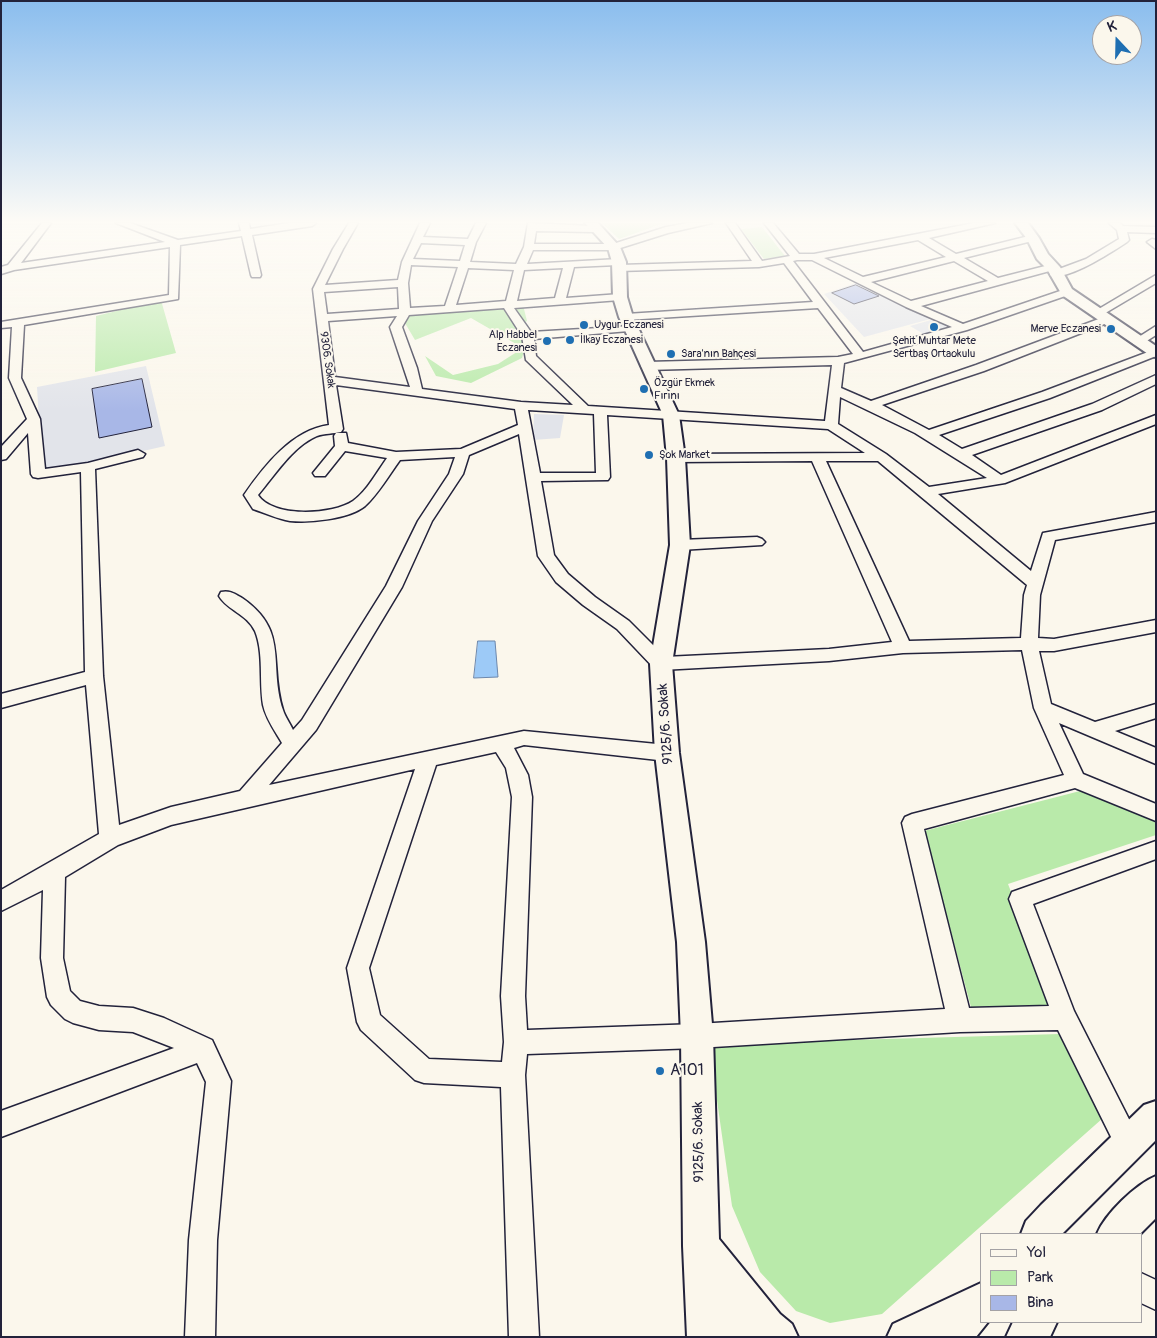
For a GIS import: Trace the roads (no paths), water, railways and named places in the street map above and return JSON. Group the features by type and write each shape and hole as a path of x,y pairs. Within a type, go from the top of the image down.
{"main road":[{"name":"9125/6. Sokak","path":"621,285 625,314 647,366 671,415 676,458 680,546 661,664 667,753 691,942 697,1036 701,1246 706,1337"},
{"path":"1063,285 1067,292 1155,352"},
{"path":"1040,1233 1156,1117"},
{"path":"1116,1233 1156,1193"},
{"name":"9125/6. Sokak","path":"701,1246 732,1337"},
{"path":"701,1246 767,1326 779,1337"},
{"path":"906,1337 980,1301"},
{"path":"952,1337 980,1302"},
{"path":"1025,1337 1037,1323"}],"street":[{"path":"1,325 174,297 174,285"},
{"path":"318,289 362,285"},
{"path":"404,285 405,312 396,327 411,368 417,392"},
{"path":"450,308 457,285"},
{"path":"514,285 508,304 528,336 530,356 584,410"},
{"path":"560,300 563,285"},
{"path":"808,285 820,305 860,356"},
{"path":"870,285 964,328"},
{"path":"910,305 984,285"},
{"path":"873,404 980,368 1103,316 1146,285"},
{"name":"9306. Sokak","path":"318,289 336,429 342,440 342,446"},
{"path":"647,366 838,362 964,328 1067,292"},
{"path":"322,318 560,300 625,314"},
{"path":"528,336 625,314 820,305"},
{"path":"18,322 15,378 34,419 38,474 88,466 138,454"},
{"path":"1138,342 1156,329"},
{"path":"927,435 1046,395 1155,352"},
{"path":"831,425 838,362"},
{"path":"962,454 1097,407 1156,379"},
{"path":"330,380 521,406 831,425 882,457 1035,583"},
{"path":"834,390 873,404 962,454 1000,480"},
{"path":"521,406 526,426 546,556 562,578 589,601 623,625 661,664 828,655 902,648 1054,645 1156,626"},
{"path":"533,477 603,477 600,411"},
{"path":"1,456 34,419"},
{"path":"926,492 1000,480 1156,419"},
{"path":"320,473 342,446 396,456 464,453 526,426"},
{"path":"336,429 320,431 306,436 288,452 251,495 258,506 290,516 318,516 343,511 358,504 396,456"},
{"path":"246,798 309,725 394,587 425,521 456,474 464,453"},
{"path":"676,458 882,457"},
{"path":"817,458 902,648"},
{"path":"88,466 94,676 110,840"},
{"path":"1076,780 1043,708 1029,644 1032,595 1048,536 1156,517"},
{"path":"680,546 757,542"},
{"path":"227,596 246,607 260,624 268,649 272,704 292,745"},
{"path":"1,701 94,676"},
{"path":"1043,708 1156,756"},
{"path":"1093,730 1156,711"},
{"path":"1,901 26,891 110,840 152,822 246,798 524,738 667,753"},
{"path":"500,743 521,778 522,797 513,996 516,1042 513,1075 524,1337"},
{"path":"428,758 358,968 369,1022 424,1071 513,1075"},
{"path":"960,1020 912,823 1076,780 1156,812"},
{"path":"1128,1144 1065,1018 1020,899 1156,850"},
{"path":"54,873 52,958 59,996 74,1010 99,1018 133,1020 164,1030 203,1049 219,1081 203,1240 200,1337"},
{"path":"516,1042 697,1036 960,1020 1065,1018"},
{"path":"1,1124 203,1049"},
{"path":"1142,1289 1156,1296"}],"water":[{"path":"478,641 495,641 498,677 474,678"}],"place":[{"name":"Uygur Eczanesi","path":"584,325"},
{"name":"Şehit Muhtar Mete Sertbaş Ortaokulu","path":"934,327"},
{"name":"Merve Eczanesi","path":"1111,329"},
{"name":"İlkay Eczanesi","path":"570,340"},
{"name":"Alp Habbel Eczanesi","path":"547,341"},
{"name":"Sara'nın Bahçesi","path":"671,354"},
{"name":"Özgür Ekmek Fırını","path":"644,389"},
{"name":"Şok Market","path":"649,455"},
{"name":"A101","path":"660,1071"}]}
